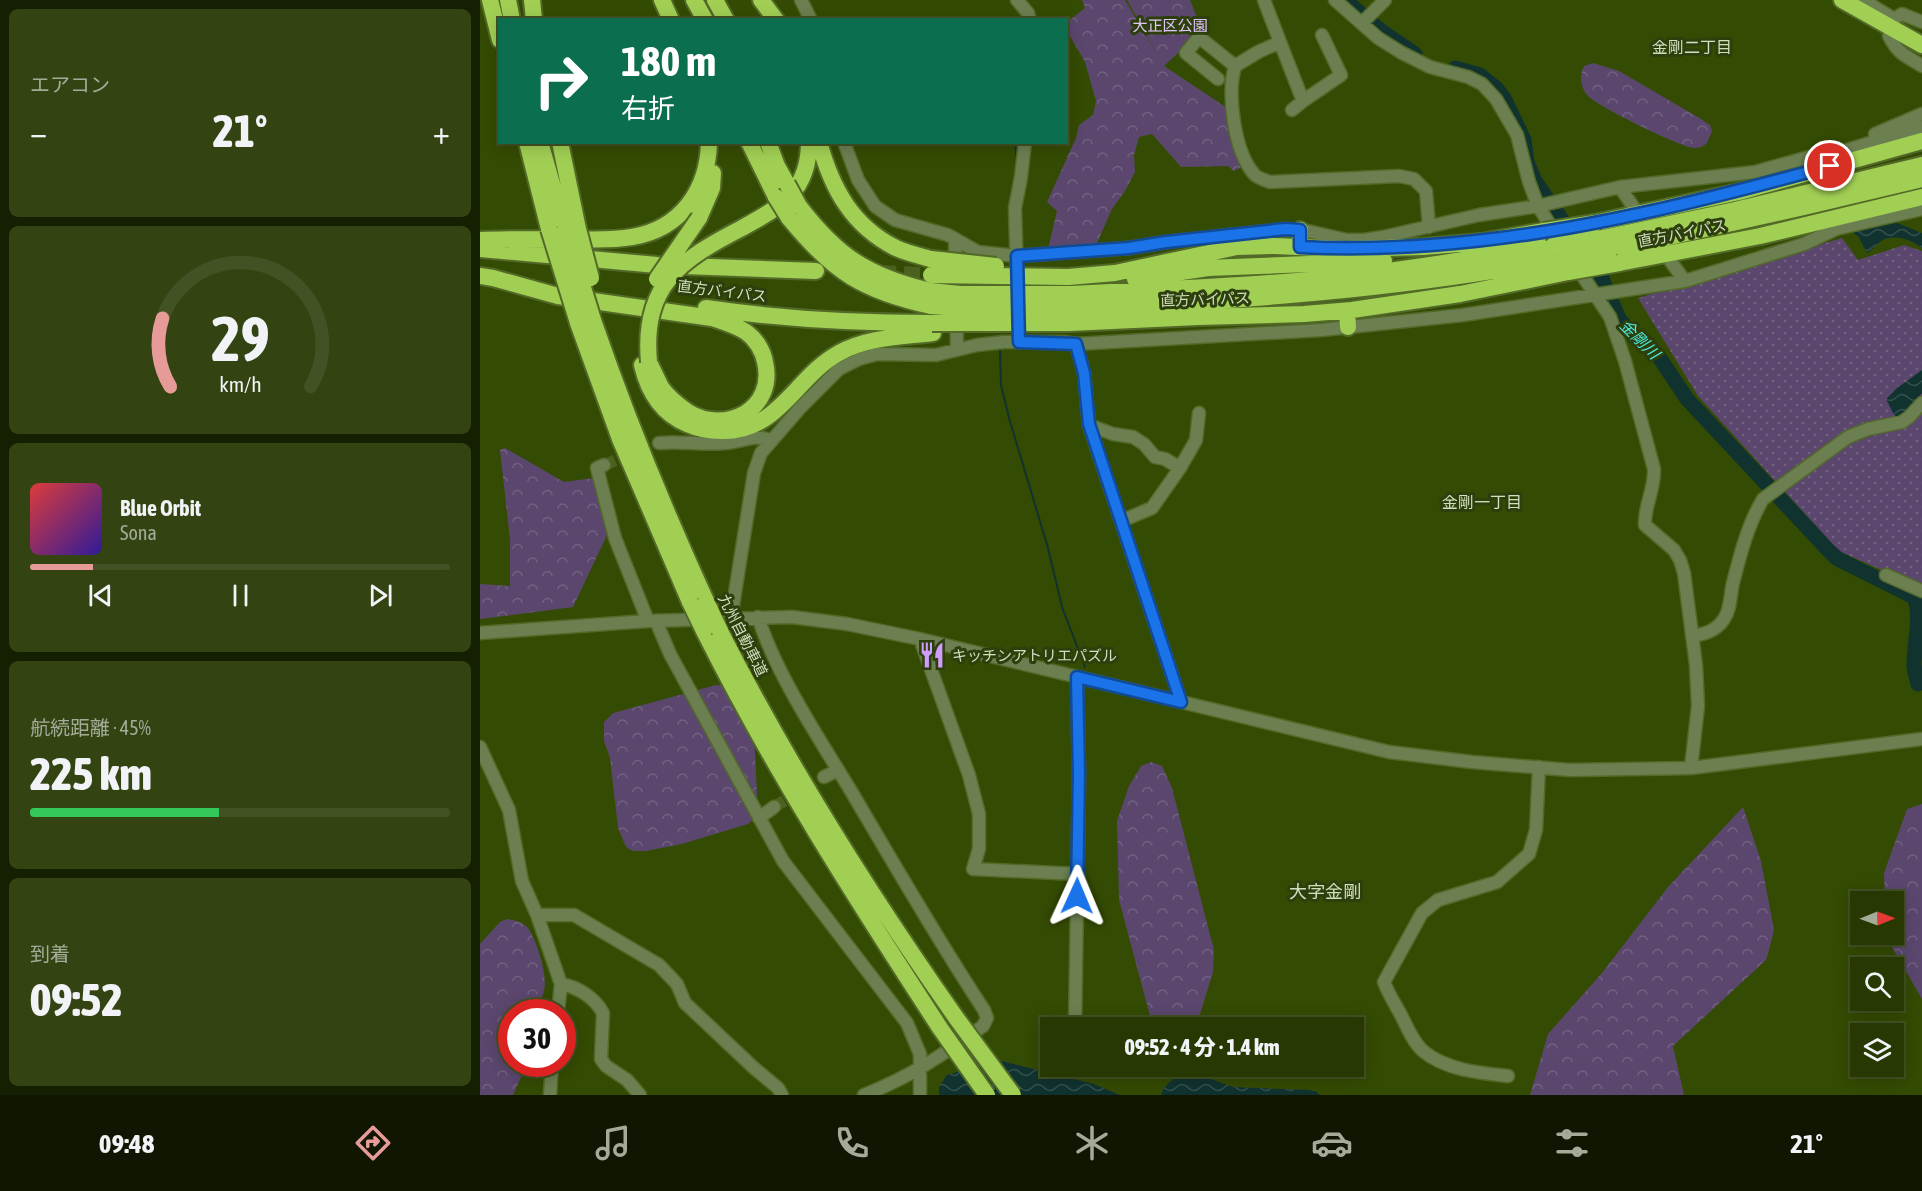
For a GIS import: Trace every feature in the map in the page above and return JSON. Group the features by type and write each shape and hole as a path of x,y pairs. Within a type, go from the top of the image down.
{"highway":[{"path":"490,0 498,32"},
{"path":"496,0 500,18"},
{"path":"508,0 512,18"},
{"path":"532,0 534,18"},
{"path":"662,0 671,18"},
{"path":"672,0 678,18"},
{"path":"694,0 704,18"},
{"path":"715,0 725,18"},
{"path":"761,0 774,18"},
{"path":"1842,0 1922,39"},
{"path":"1892,23 1922,45"},
{"name":"直方バイパス","path":"1607,244 1739,192 1922,141"},
{"name":"九州自動車道","path":"528,144 564,229"},
{"name":"九州自動車道","path":"541,144 591,321 620,439 712,631 761,740 817,836 940,1028 987,1095"},
{"path":"560,144 564,229 591,321"},
{"path":"709,144 712,188 699,218 648,296 642,313 639,338 650,391 662,407 678,420 697,428 713,431 745,430 772,414 826,360 859,344 932,328 1070,291"},
{"path":"480,240 611,239 634,237 654,231 674,219 690,203 700,188 708,160 709,144"},
{"path":"749,144 782,190 812,246 837,268 866,286 896,298 929,281"},
{"path":"769,144 777,166 782,190"},
{"path":"484,276 558,296 712,318 748,333 763,352 767,370 767,386 761,400 734,419 707,420 693,415 677,405 662,388 645,363 651,313 662,289 674,271 693,255 775,210 796,191 804,170 809,144"},
{"path":"820,144 839,195 850,213 873,234 897,249 959,309 1070,291 1152,291 1333,278 1455,262 1525,258 1561,259 1607,244 1735,210 1922,165"},
{"path":"1607,244 1804,207 1922,179"},
{"name":"直方バイパス","path":"1070,291 1111,266 1191,250 1258,246 1346,249 1423,247 1481,242 1544,231 1607,244 1760,236 1831,225 1888,211 1922,197"},
{"path":"1300,230 1300,247"},
{"name":"直方バイパス","path":"480,249 657,266 816,271"},
{"path":"1198,317 1387,298 1463,282 1525,258"},
{"name":"直方バイパス","path":"929,281 1070,291 1198,317 1304,314 1348,319 1460,294 1561,259"},
{"name":"直方バイパス","path":"484,276 712,309 775,316 896,323 932,328"},
{"name":"九州自動車道","path":"591,321 698,602"},
{"name":"九州自動車道","path":"712,631 829,828 895,931 1013,1095"}],"street":[{"path":"1017,0 1029,18"},
{"path":"1264,0 1303,101"},
{"path":"1335,0 1386,43 1430,67 1468,77 1482,84 1496,99 1517,135 1528,182 1538,206 1610,317 1653,469 1654,484 1646,512 1645,525 1674,550 1684,573 1696,666 1698,706 1691,768"},
{"path":"1362,23 1385,0"},
{"path":"1863,0 1892,23"},
{"path":"803,2 810,18"},
{"path":"1922,22 1902,14 1892,23 1889,36 1895,49 1922,66"},
{"path":"1292,110 1341,75 1322,35"},
{"path":"1218,79 1186,53 1199,37 1235,66"},
{"path":"1280,42 1235,66 1231,81 1237,133 1244,159 1255,175 1270,182 1399,176 1413,179 1426,191 1429,227"},
{"path":"1906,58 1914,71 1922,75"},
{"path":"845,144 858,180 875,206 895,220 948,235 978,252 1017,256 1129,248 1285,229 1347,240 1364,240 1479,215 1538,206 1620,187 1755,172 1809,157 1884,131 1922,114"},
{"path":"1809,157 1821,158 1922,127"},
{"path":"1019,342 1015,208 1025,144"},
{"path":"1620,187 1634,208"},
{"path":"1888,211 1908,212 1922,208"},
{"path":"1908,212 1917,216 1922,215"},
{"path":"731,618 754,473 761,453 770,440 839,369 859,359 877,354 936,355 957,349 1019,342 1076,344 1348,319 1463,315 1684,281 1804,244 1831,225"},
{"path":"955,240 957,349"},
{"path":"1671,262 1684,281"},
{"path":"1076,344 1084,373 1089,424 1181,702"},
{"path":"1692,636 1708,633 1716,628 1727,615 1743,547 1763,499 1848,437 1868,429 1902,422 1922,403"},
{"path":"1121,520 1152,508 1196,440 1199,413"},
{"path":"1089,424 1113,434 1133,437 1144,444 1155,457 1165,459 1180,468"},
{"path":"659,443 725,443 761,437 770,440"},
{"path":"604,465 597,468 615,538 652,621 783,861 907,1023 916,1042 921,1068 920,1095"},
{"path":"1886,575 1922,591"},
{"path":"758,617 767,645 838,770 987,1018 983,1026 921,1068 893,1084 864,1095"},
{"path":"480,633 652,621 792,617 847,624 920,639 1389,752 1570,770 1691,768 1922,739"},
{"path":"920,639 969,775 979,814 979,849 973,869 1078,874"},
{"path":"1075,1017 1078,874 1077,677"},
{"path":"480,747 509,810 522,881 537,915 561,984 559,999"},
{"path":"1508,1076 1479,1073 1455,1067 1437,1060 1422,1050 1411,1035 1384,982 1422,913 1438,900 1497,882 1528,854 1536,830 1539,767"},
{"path":"824,777 838,770"},
{"path":"759,818 774,807"},
{"path":"537,915 574,915 659,965 677,984 685,1003 778,1088 782,1095"},
{"path":"561,984 573,986 600,1007 603,1013 601,1059 606,1066 627,1080 640,1095"},
{"path":"550,1095 551,1077"}],"green space":[{"name":"大正区公園","path":"1082,0 1125,0 1158,56 1127,0 1190,0 1200,25 1192,40 1164,66 1230,110 1240,168 1234,171 1228,166 1181,167 1152,134 1139,137 1134,155 1135,172 1112,209 1097,243 1048,249 1057,211 1047,202 1076,138 1079,125 1093,115 1096,101 1085,62 1068,33 1068,21 1085,8"},
{"path":"1593,63 1619,71 1710,125 1712,131 1707,143 1696,148 1686,146 1639,125 1595,101 1585,93 1581,78 1584,66"},
{"path":"1842,238 1858,260 1904,245 1922,251 1922,588 1839,551 1698,396 1638,298"},
{"path":"505,448 564,482 594,478 608,533 573,607 480,619 480,584 510,586 510,540 500,450"},
{"path":"716,685 742,687 753,714 758,815 748,824 682,844 646,851 633,851 626,847 618,828 610,758 604,741 604,722 613,713"},
{"path":"1151,762 1162,766 1172,788 1214,950 1213,972 1199,1017 1150,1017 1119,900 1117,821 1129,786 1141,766"},
{"path":"1922,804 1922,999 1904,968 1904,957 1898,957 1891,945 1904,945 1904,891 1885,891 1884,873 1907,809"},
{"path":"1743,807 1761,861 1774,930 1766,960 1673,1046 1684,1095 1530,1095 1548,1034 1602,973 1668,887"},
{"path":"507,919 524,924 528,928 538,950 545,985 541,999 498,999 498,1077 521,1077 513,1095 480,1095 480,944 500,922"}],"water":[{"path":"1873,185 1873,201 1890,220 1922,233 1922,248 1908,240 1888,238 1867,253 1858,236 1850,231 1838,214 1830,208"},
{"path":"1922,370 1922,393 1901,418 1894,415 1886,399"},
{"path":"998,1060 1040,1070 1040,1077 1066,1077 1094,1084 1120,1095 939,1095 939,1087 947,1075"},
{"path":"1176,1077 1206,1077 1233,1087 1312,1090 1320,1095 1161,1095 1167,1084"}],"waterway":[{"name":"金剛川","path":"1345,0 1381,31 1415,54"},
{"name":"金剛川","path":"1455,68 1480,75 1504,98 1524,140 1527,162 1535,181 1573,236"},
{"path":"1015,144 1017,163"},
{"name":"金剛川","path":"1588,258 1601,276 1619,319 1659,357 1687,399 1830,552 1838,559 1914,597 1918,621 1914,670 1918,684"},
{"path":"1000,351 1001,385 1009,418 1048,548 1062,607 1085,667"},
{"name":"金剛川","path":"1918,684 1922,689"}],"tunnel":[{"path":"880,273 921,275"},
{"path":"604,465 659,443"},
{"path":"774,807 824,777"}],"place":[{"name":"キッチンアトリエパズル","path":"932,655"}],"district":[{"name":"金剛二丁目","path":"1692,47"},
{"name":"金剛一丁目","path":"1482,502"},
{"name":"大字金剛","path":"1325,891"}],"route":[{"path":"1077,896 1079,774 1077,677 1181,702 1089,424 1084,373 1076,344 1019,342 1017,256 1129,248 1285,229 1300,230 1300,247 1346,249 1423,247 1481,242 1653,211 1739,192 1830,166"}]}
